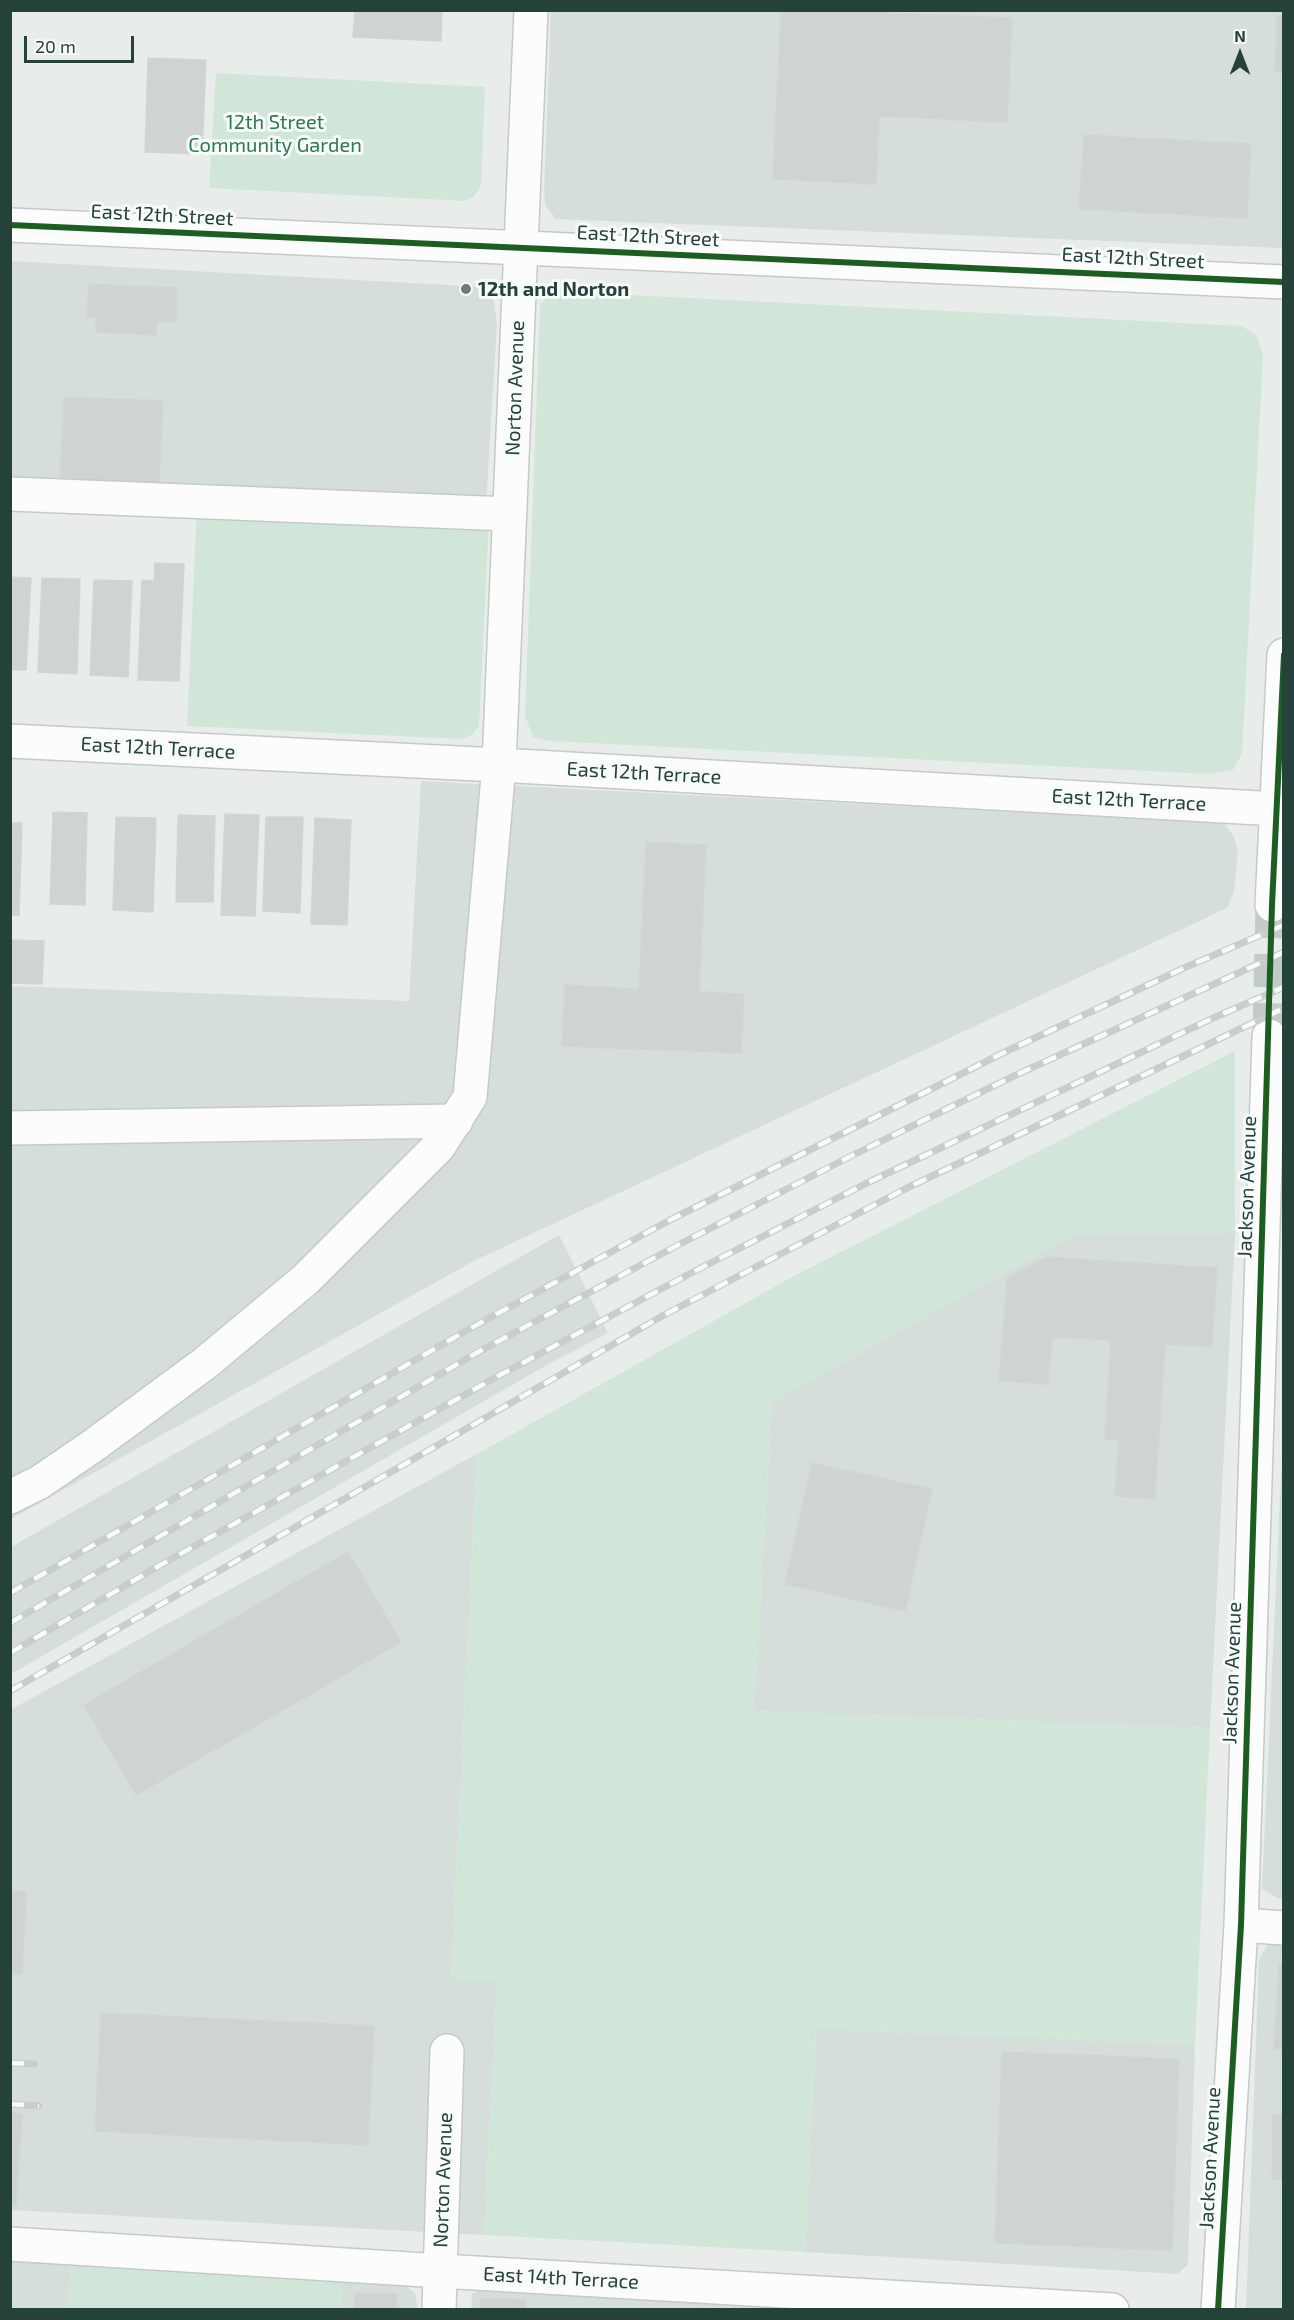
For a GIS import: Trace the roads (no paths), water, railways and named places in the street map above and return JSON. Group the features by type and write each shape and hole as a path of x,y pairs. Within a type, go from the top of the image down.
{"street":[{"name":"Norton Avenue","path":"10,1497 40,1482 122,1425 204,1364 305,1280 439,1146 470,1097 499,765 531,10"},
{"name":"East 12th Street","path":"10,225 1284,282"},
{"path":"10,494 509,514"},
{"path":"1272,905 1284,655"},
{"name":"East 12th Terrace","path":"10,741 499,765 1277,809"},
{"name":"Jackson Avenue","path":"1218,2310 1241,1925 1274,1111 1269,1036"},
{"path":"10,1128 456,1121"},
{"path":"1241,1925 1284,1928"},
{"name":"Norton Avenue","path":"439,2310 447,2051"},
{"name":"East 14th Terrace","path":"10,2244 1112,2310"}],"tunnel":[{"path":"1269,1036 1272,905"}],"railway":[{"path":"10,1593 471,1328 670,1220 1005,1052 1184,968 1284,925"},
{"path":"10,1623 480,1351 680,1244 1016,1075 1284,952"},
{"path":"10,1653 157,1567 500,1375 693,1272 865,1184 1211,1019 1284,987"},
{"path":"10,1691 664,1315 905,1189 1284,1008"},
{"path":"10,2063 34,2064"},
{"path":"10,2104 39,2106"}],"place":[{"name":"12th and Norton","path":"466,289"}],"park label":[{"name":"12th Street Community Garden","path":"275,134"}]}
